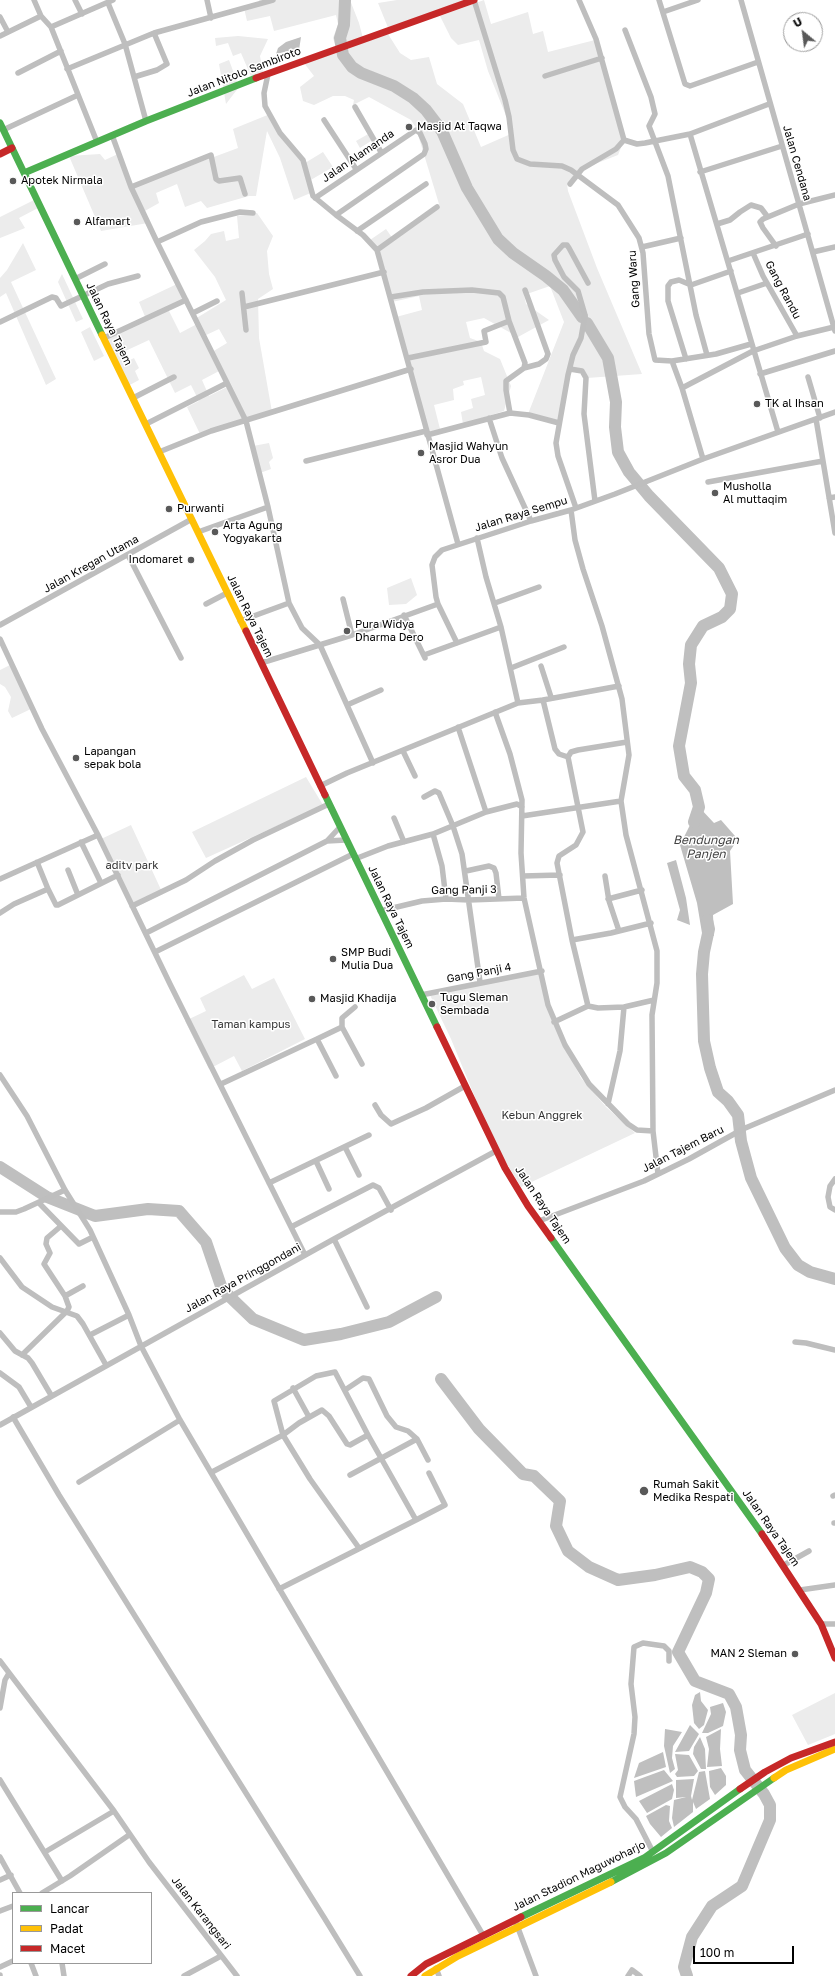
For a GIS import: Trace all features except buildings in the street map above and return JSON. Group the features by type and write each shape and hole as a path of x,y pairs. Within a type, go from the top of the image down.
{"main road":[{"name":"Jalan Nitolo Sambiroto","path":"24,173 146,121 268,74 474,0"},
{"name":"Jalan Raya Tajem","path":"2,126 496,1151 518,1190 539,1221 784,1565 821,1624 835,1658"},
{"path":"0,154 12,148"},
{"name":"Jalan Stadion Maguwoharjo","path":"411,1976 426,1964 653,1852 763,1774 800,1754 835,1742"},
{"name":"Jalan Stadion Maguwoharjo","path":"425,1976 436,1968 642,1867 666,1853 786,1770 802,1762 835,1750"},
{"path":"800,1754 802,1762"}],"street":[{"path":"34,0 41,16 51,27 97,142"},
{"path":"75,0 82,14"},
{"path":"207,0 211,18"},
{"path":"67,69 154,33 273,0"},
{"name":"Gang Waru","path":"474,0 509,117 515,156 520,161 562,166 576,174 618,205 631,224 642,247 648,327 655,360 672,362"},
{"path":"579,0 596,39 624,140"},
{"path":"659,0 683,82 687,86 758,62"},
{"path":"663,12 698,0"},
{"name":"Jalan Cendana","path":"741,0 834,329"},
{"path":"51,27 111,1 125,44 146,121"},
{"path":"0,36 41,16"},
{"path":"0,18 8,32"},
{"path":"626,30 651,97 655,114 649,126 668,176 696,315 708,355"},
{"path":"134,77 157,70 167,64 154,33"},
{"path":"18,73 61,51"},
{"path":"545,76 602,58"},
{"path":"268,74 264,93 265,106 280,133 302,160 309,188 315,198 358,231 377,250 411,369 426,433 458,544"},
{"path":"2,126 78,95"},
{"path":"624,140 638,144 690,134 770,104"},
{"path":"355,107 381,152"},
{"path":"324,120 356,169"},
{"name":"Jalan Alamanda","path":"315,198 381,152 412,132 418,131 423,138 426,149 424,154 336,215"},
{"path":"690,134 700,172 718,224 753,351 778,432"},
{"path":"112,135 131,187 246,421 268,506 289,603 302,628 320,645 373,763"},
{"path":"570,184 576,174 582,169 616,149 624,140"},
{"path":"700,172 782,146"},
{"path":"131,187 211,156 216,179 219,181 240,178 244,194"},
{"path":"358,231 426,184"},
{"path":"776,246 760,222 767,216 799,204 835,195"},
{"path":"718,224 730,220 752,205 761,208 767,216"},
{"path":"377,250 438,207"},
{"path":"157,242 201,222 240,212 253,213"},
{"path":"728,261 808,234"},
{"path":"642,247 681,238"},
{"path":"588,283 569,248 565,244 563,245 554,255 554,260 564,277 578,291 584,315 581,338 573,355 556,443 558,456 574,509 575,540 602,626 626,720 629,755 621,801 626,836 651,923 657,951 658,968 652,1015 653,1131 658,1174"},
{"path":"813,252 835,247"},
{"name":"Gang Randu","path":"753,253 767,283 797,336"},
{"path":"75,278 105,264"},
{"path":"690,285 731,271"},
{"path":"244,307 384,272"},
{"path":"0,322 52,297 56,298 60,306 108,284 138,276"},
{"path":"686,359 670,309 667,290 671,282 676,280 683,280 690,285"},
{"path":"738,293 767,283"},
{"path":"390,297 423,292 472,290 499,293 503,298 509,322 524,359 524,368"},
{"path":"510,413 506,381 524,368 539,364 546,359 548,354 525,290"},
{"path":"242,293 246,330"},
{"path":"104,338 186,300"},
{"path":"193,313 218,301"},
{"path":"408,358 486,342 484,331 509,322"},
{"path":"682,388 753,351 797,336 834,329"},
{"path":"703,459 682,388 672,362 751,344"},
{"path":"760,374 835,351"},
{"path":"159,452 211,431 411,369"},
{"path":"570,369 582,371 586,378 584,414 595,501"},
{"path":"133,398 174,377"},
{"path":"808,378 818,418 823,461 835,533"},
{"path":"146,424 227,383"},
{"name":"Jalan Raya Sempu","path":"457,643 438,604 432,572 433,561 442,550 531,521 574,509 668,472 835,412"},
{"path":"306,462 510,413 529,415 559,423"},
{"path":"489,418 502,458 531,521"},
{"path":"708,482 823,461"},
{"path":"829,498 835,497"},
{"path":"198,532 268,506"},
{"name":"Jalan Kregan Utama","path":"0,625 192,519"},
{"path":"477,538 486,577 501,626 518,702"},
{"path":"128,554 180,658"},
{"path":"495,603 539,587"},
{"path":"206,604 227,593"},
{"path":"343,599 352,635"},
{"path":"240,621 289,603"},
{"path":"261,663 352,635 438,604"},
{"path":"404,616 424,656 501,626"},
{"path":"0,639 42,729 98,835 269,1184 306,1255"},
{"path":"510,668 564,646"},
{"path":"541,666 551,697"},
{"path":"320,786 518,702 543,700 551,697 618,686"},
{"path":"347,705 381,690"},
{"path":"543,700 555,748 559,754 568,757"},
{"path":"495,712 515,771 522,807 521,853 524,898 542,971 548,1005 554,1022 578,1068 608,1104 637,1130 653,1131"},
{"path":"458,727 486,812"},
{"path":"588,1006 572,940 557,863 558,856 576,845 582,835 579,807 568,757 571,752 578,750 627,742"},
{"path":"403,751 415,776"},
{"path":"424,797 433,792 437,792 453,826 466,871 480,982"},
{"path":"522,816 621,801"},
{"path":"132,906 186,880 215,861 252,840 329,804"},
{"path":"155,952 354,856 433,834 486,812 517,804 522,807"},
{"path":"394,818 404,842"},
{"path":"146,933 327,841 340,827"},
{"path":"433,834 442,866 446,899"},
{"path":"0,879 98,835"},
{"path":"327,841 346,840"},
{"path":"81,842 101,883"},
{"path":"37,862 57,906 118,875"},
{"path":"466,871 489,866 494,868 499,899"},
{"path":"68,870 78,895"},
{"path":"523,876 560,875"},
{"path":"605,876 608,898 619,931"},
{"path":"0,913 14,904 48,888"},
{"path":"608,898 642,890"},
{"name":"Gang Panji 3","path":"380,911 422,901 446,899 469,900 524,898"},
{"path":"572,940 651,923"},
{"name":"Gang Panji 4","path":"421,995 480,982 542,971"},
{"path":"554,1022 588,1006 598,1008 624,1007 654,1000"},
{"path":"355,1007 342,1018 342,1027 362,1064"},
{"path":"608,1104 620,1051 624,1007"},
{"path":"221,1084 342,1027"},
{"path":"317,1039 336,1076"},
{"path":"0,1074 27,1116 65,1190 90,1230 129,1315 141,1346 180,1420 212,1472 279,1589 483,1935"},
{"path":"375,1105 381,1115 391,1124 426,1108 465,1086"},
{"name":"Jalan Tajem Baru","path":"539,1221 658,1174 690,1159 742,1129 835,1090"},
{"path":"269,1184 370,1135"},
{"path":"345,1147 359,1176"},
{"name":"Jalan Raya Pringgondani","path":"0,1425 51,1395 334,1239 391,1210 496,1151"},
{"path":"316,1161 329,1189"},
{"path":"835,1178 830,1186 828,1197 830,1207 835,1210"},
{"path":"291,1227 373,1185 380,1188 391,1210"},
{"path":"0,1212 16,1212 65,1190"},
{"path":"40,1202 78,1243 81,1244 93,1237"},
{"path":"22,1355 67,1311 69,1304 48,1272 44,1262 50,1253 46,1244 47,1238 61,1226"},
{"path":"334,1239 367,1308"},
{"path":"0,1260 22,1287 52,1307 67,1311 77,1316 90,1335 106,1365"},
{"path":"65,1296 83,1286"},
{"path":"90,1335 129,1315"},
{"path":"0,1333 15,1351 28,1358 37,1369 51,1395"},
{"path":"795,1342 835,1350"},
{"path":"359,1548 310,1480 283,1435 274,1401 293,1388 316,1376 333,1372 337,1374 380,1458 416,1520"},
{"path":"0,1373 19,1387 31,1407"},
{"path":"345,1390 362,1378 369,1379 392,1422 396,1427 408,1431 417,1439 428,1460"},
{"path":"293,1388 309,1417"},
{"path":"212,1472 283,1435 319,1411 326,1412 348,1445 368,1435"},
{"path":"13,1417 62,1500 326,1919 360,1976"},
{"path":"79,1482 180,1420"},
{"path":"350,1475 417,1439"},
{"path":"279,1589 445,1505 429,1473"},
{"path":"784,1565 809,1551"},
{"path":"800,1590 835,1585"},
{"path":"821,1624 835,1624"},
{"path":"653,1852 636,1819 625,1808 620,1797 634,1734 635,1717 631,1684 634,1647 644,1643 664,1646 669,1651 669,1661"},
{"name":"Jalan Karangsari","path":"0,1661 114,1811 129,1835 149,1862 237,1976"},
{"path":"0,1708 5,1680 9,1673"},
{"path":"0,1780 62,1881"},
{"path":"45,1852 114,1811"},
{"path":"44,1892 129,1835"},
{"path":"0,1857 20,1892"},
{"path":"0,1880 11,1875"},
{"path":"0,1911 12,1906"},
{"path":"515,1920 536,1976"},
{"path":"184,1976 222,1956"},
{"path":"0,1967 12,1961"},
{"path":"31,1964 36,1976"},
{"path":"62,1964 64,1976"},
{"path":"436,1968 439,1976"},
{"path":"628,1976 632,1970 640,1976"}],"green space":[{"path":"259,0 350,0 359,23 364,42 388,34 400,53 411,60 429,57 437,84 463,104 481,147 513,133 488,71 479,40 458,45 451,38 440,16 484,0 491,24 528,12 533,34 543,31 548,52 595,40 624,140 618,155 577,171 567,184 568,191 597,268 642,374 587,378 582,371 569,368 557,422 528,414 564,322 550,286 524,295 526,304 549,320 518,337 484,318 466,322 470,338 481,342 484,351 500,359 511,386 504,411 463,424 461,412 473,408 471,399 485,395 481,377 463,381 464,385 453,389 454,400 434,405 440,429 427,432 396,317 422,310 419,296 392,302 378,249 370,240 386,229 393,239 439,204 416,128 411,120 369,97 353,105 354,100 345,96 333,96 314,105 303,101 300,87 314,76 304,63 337,51 333,38 338,24 336,15 274,31 270,16 247,21 244,8 260,3"},
{"path":"397,0 468,0 389,30 378,3"},
{"path":"238,36 268,39 260,56 264,77 253,81 241,53 233,56 228,43 216,46 215,38"},
{"path":"229,60 239,87 226,104 219,64"},
{"path":"270,114 279,130 305,163 323,152 333,167 309,181 313,192 294,200 280,158 267,131 256,196 249,196 207,208 201,201 185,207 177,184 156,193 159,203 143,212 148,223 101,231 69,156 100,154 105,160 120,153 133,187 238,148 233,129"},
{"path":"370,133 374,139 360,148 356,141"},
{"path":"34,200 38,208 19,218 25,228 0,238 0,217"},
{"path":"257,213 273,236 267,251 269,274 273,289 258,299 259,338 272,412 201,436 187,407 199,401 191,385 175,393 149,340 121,353 126,362 134,358 139,368 135,371 139,380 126,387 103,339 146,319 139,302 177,284 186,300 168,309 180,333 197,324 195,319 226,300 215,277 194,250 211,234 224,231 226,241 239,238 237,216","holes":["219,329 227,343 212,352 204,336","221,370 229,386 209,396 202,380"]},
{"path":"23,243 36,270 11,282 56,379 46,385 6,293 0,297 0,278 7,270"},
{"path":"62,274 83,319 76,322 58,282"},
{"path":"90,327 104,356 94,361 81,332"},
{"path":"269,443 273,458 269,462 271,469 260,473 253,446"},
{"path":"411,578 417,595 406,604 389,605 387,588"},
{"path":"12,664 33,708 12,718 8,711 11,697 5,687 0,684 0,670"},
{"path":"306,777 323,805 206,858 192,832"},
{"name":"aditv park","path":"131,825 163,894 134,908 101,839"},
{"name":"Kebun Anggrek","path":"541,972 555,1026 581,1078 606,1107 635,1133 521,1187 493,1141 451,1039 430,995"},
{"name":"Taman kampus","path":"244,975 252,989 274,978 305,1039 242,1071 234,1056 209,1069 185,1021 206,1011 200,998"},
{"path":"835,1693 835,1734 808,1745 792,1715"}],"water":[{"path":"301,37 299,50 295,53 288,51 276,54 278,48 286,42"},
{"name":"Bendungan Panjen","path":"699,807 714,823 721,820 735,836 736,842 730,851 733,904 713,915 714,936 702,933 697,903 680,845"},
{"path":"676,860 686,898 690,925 677,920 680,910 667,863"},
{"path":"700,1692 701,1701 708,1710 704,1725 699,1729 694,1723 692,1705 695,1695"},
{"path":"723,1703 726,1712 723,1726 708,1733 702,1733 711,1714 710,1707"},
{"path":"690,1725 699,1734 689,1751 675,1752"},
{"path":"665,1729 682,1732 673,1746 672,1758 675,1769 670,1773 664,1746"},
{"path":"721,1729 720,1749 722,1766 707,1767 709,1749 706,1737"},
{"path":"700,1737 705,1749 706,1769 701,1769 693,1754 694,1747"},
{"path":"663,1752 666,1767 634,1778 639,1763"},
{"path":"675,1754 689,1755 698,1771 694,1776 677,1777 675,1774 678,1770"},
{"path":"721,1768 726,1776 726,1785 715,1795 710,1787 709,1771"},
{"path":"664,1770 673,1781 636,1797 634,1781"},
{"path":"705,1771 710,1799 696,1809 693,1802 693,1812 674,1827 672,1818 674,1800 686,1797 676,1798 676,1780 694,1779 691,1796 692,1800 699,1772"},
{"path":"672,1784 674,1790 672,1799 647,1813 639,1801"},
{"path":"666,1805 670,1806 669,1821 672,1828 661,1837 650,1824 646,1816"}],"waterway":[{"path":"345,0 344,25 340,38 343,55 352,67 361,73 394,86 413,98 426,110 442,131 467,188 498,239 513,253 563,290 582,317"},
{"path":"587,323 608,358 616,402 615,427 618,452 629,472 649,496 719,568 732,594 730,609 722,617 703,626 691,645 689,664 691,683 679,746 684,776 695,790 699,807 694,822"},
{"path":"707,920 709,929 704,952 702,974 704,1041 710,1068 718,1092 728,1101 738,1115 741,1141 751,1178 785,1248 798,1265 810,1272 835,1279"},
{"path":"0,1167 47,1197 95,1216 148,1209 179,1211 206,1242 222,1289 253,1319 304,1340 341,1334 389,1322 436,1297"},
{"path":"441,1379 479,1429 523,1474 534,1476 560,1501 556,1526 568,1551 589,1567 618,1580 655,1575 690,1567 702,1572 709,1579 706,1593 678,1652 695,1681 729,1694 736,1707 741,1735 740,1750 745,1770 764,1794 770,1805 770,1820 742,1886 712,1906 692,1937 684,1967 687,1976"}],"traffic: fast":[{"path":"24,173 146,121 256,78"},
{"path":"0,123 102,335"},
{"path":"325,795 437,1027"},
{"path":"551,1238 762,1534"},
{"path":"611,1882 666,1853 774,1778"},
{"path":"521,1917 644,1858 740,1789"}],"traffic: slow":[{"path":"102,335 246,631"},
{"path":"774,1778 786,1770 835,1749"},
{"path":"425,1976 458,1956 611,1882"}],"traffic: jam":[{"path":"256,78 474,0"},
{"path":"0,154 12,148"},
{"path":"246,631 325,795"},
{"path":"437,1027 505,1168 528,1206 551,1238"},
{"path":"762,1534 821,1624 835,1658"},
{"path":"740,1789 765,1772 791,1758 835,1742"},
{"path":"411,1976 426,1964 521,1917"}],"place":[{"name":"Masjid At Taqwa","path":"409,127"},
{"name":"Apotek Nirmala","path":"13,181"},
{"name":"Alfamart","path":"77,222"},
{"name":"TK al Ihsan","path":"757,404"},
{"name":"Masjid Wahyun Asror Dua","path":"421,453"},
{"name":"Musholla Al muttaqim","path":"715,493"},
{"name":"Purwanti","path":"169,509"},
{"name":"Arta Agung Yogyakarta","path":"215,532"},
{"name":"Indomaret","path":"191,560"},
{"name":"Pura Widya Dharma Dero","path":"347,631"},
{"name":"Lapangan sepak bola","path":"76,758"},
{"name":"SMP Budi Mulia Dua","path":"333,959"},
{"name":"Masjid Khadija","path":"312,999"},
{"name":"Tugu Sleman Sembada","path":"432,1004"},
{"name":"Rumah Sakit Medika Respati","path":"644,1491"},
{"name":"MAN 2 Sleman","path":"795,1654"}]}
